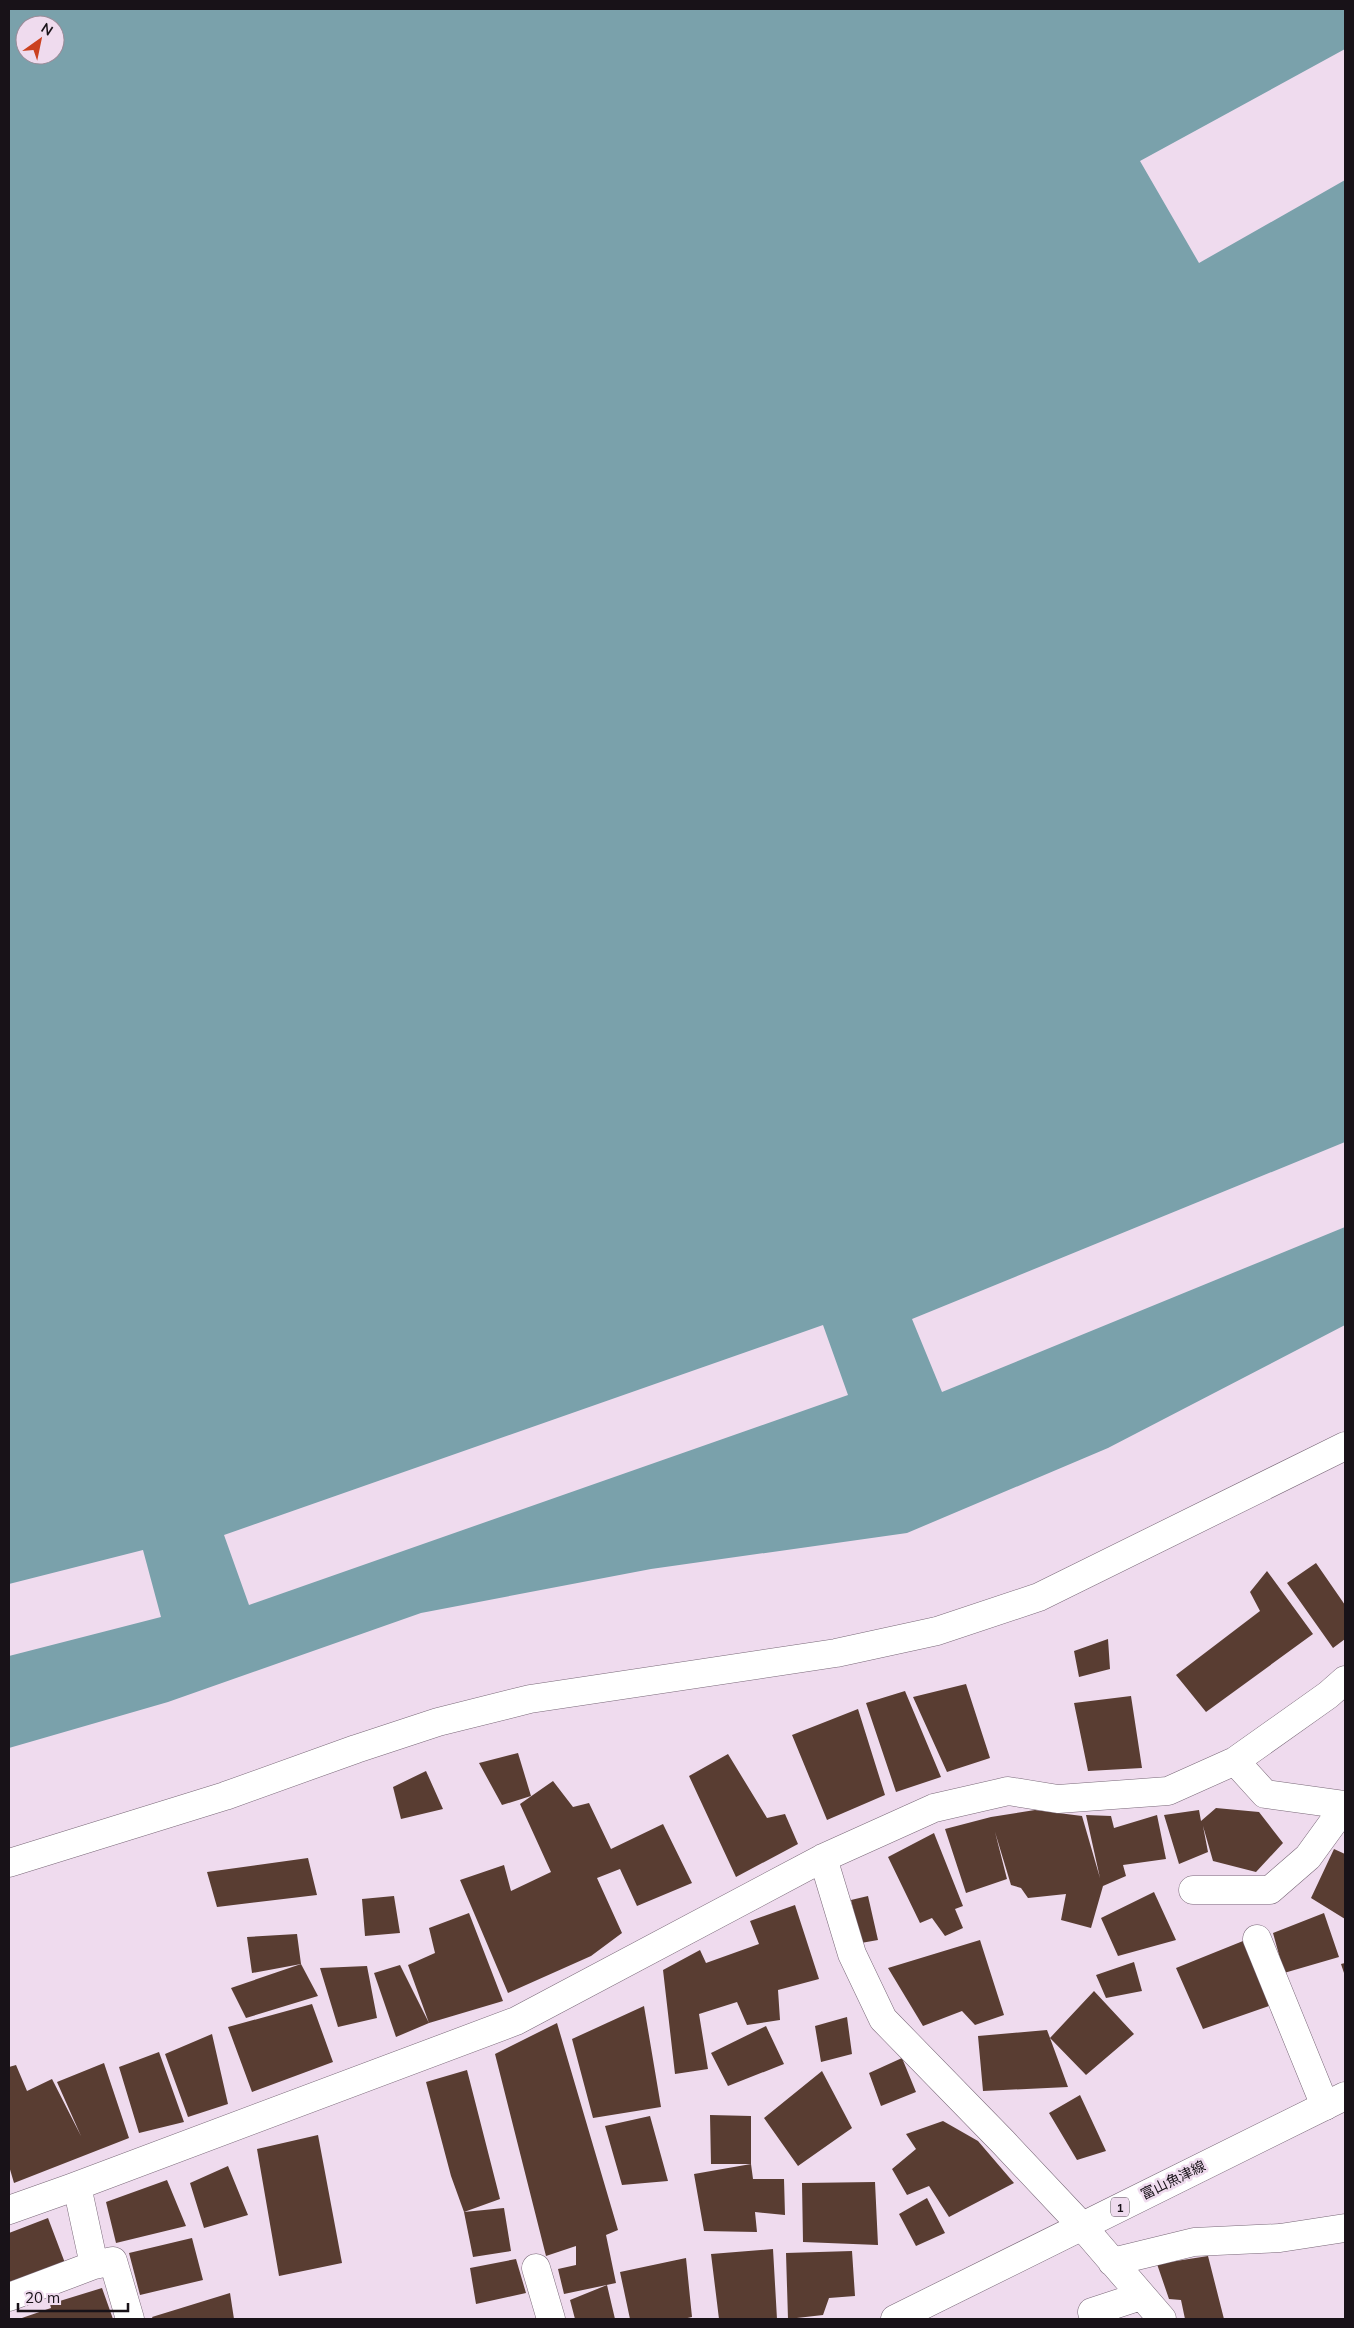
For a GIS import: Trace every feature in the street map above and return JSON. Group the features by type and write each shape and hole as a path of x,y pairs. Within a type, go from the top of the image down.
{"street":[{"path":"9,1864 225,1796 356,1748 438,1722 530,1699 836,1653 937,1632 1039,1597 1345,1446"},
{"path":"9,2210 78,2186 516,2020 823,1858 934,1808 1008,1791 1058,1799 1168,1791 1235,1761 1328,1695 1345,1680"},
{"path":"1193,1890 1270,1890 1308,1857 1345,1806 1266,1794 1235,1761"},
{"path":"823,1858 852,1954 884,2019 1004,2142 1081,2225 1162,2319"},
{"path":"1257,1939 1335,2101"},
{"name":"富山魚津線","path":"895,2319 1081,2225 1335,2101"},
{"path":"78,2186 94,2265"},
{"path":"1112,2262 1194,2242 1280,2238 1345,2228"},
{"path":"9,2296 113,2260 130,2319"},
{"path":"536,2268 551,2319"},
{"path":"1094,2319 1092,2312 1141,2296"}],"water":[{"path":"9,9 1345,9 1345,49 1140,161 1199,263 1345,180 1345,1325 1108,1448 907,1533 651,1569 421,1613 168,1702 9,1748"}],"pier":[{"path":"1345,1142 1345,1227 942,1392 912,1319"},
{"path":"823,1325 848,1395 249,1605 224,1535"},
{"path":"143,1550 161,1617 9,1656 9,1584"}],"building":[{"path":"1316,1563 1345,1605 1345,1639 1333,1648 1287,1583"},
{"path":"1267,1571 1313,1634 1206,1712 1176,1675 1260,1611 1250,1592"},
{"path":"1108,1639 1110,1669 1079,1677 1074,1651"},
{"path":"966,1684 990,1758 947,1772 913,1697"},
{"path":"905,1691 941,1777 896,1792 866,1703"},
{"path":"1131,1696 1142,1768 1088,1771 1074,1703"},
{"path":"858,1709 885,1795 827,1820 792,1735"},
{"path":"518,1753 531,1796 502,1805 479,1763"},
{"path":"728,1754 767,1818 785,1814 798,1844 736,1877 689,1776"},
{"path":"426,1771 443,1809 401,1819 393,1787"},
{"path":"553,1781 573,1807 589,1803 611,1849 663,1824 692,1883 637,1906 620,1869 597,1878 622,1933 591,1956 508,1993 460,1880 504,1865 511,1891 551,1872 520,1804"},
{"path":"1216,1808 1259,1812 1283,1843 1256,1872 1213,1861 1203,1826 1208,1852 1179,1864 1164,1815 1199,1810 1201,1821"},
{"path":"1035,1810 1082,1816 1100,1878 1086,1815 1111,1816 1114,1828 1157,1815 1166,1859 1123,1865 1126,1876 1103,1886 1091,1928 1061,1920 1066,1894 1028,1898 1021,1888 1011,1885 995,1832 1007,1879 966,1893 945,1829 991,1817"},
{"path":"934,1833 963,1906 955,1909 963,1928 945,1936 932,1918 920,1923 888,1857"},
{"path":"1334,1849 1345,1854 1345,1919 1311,1898"},
{"path":"308,1858 317,1895 217,1907 207,1872"},
{"path":"1154,1892 1176,1940 1118,1956 1101,1918"},
{"path":"394,1896 400,1933 365,1936 362,1899"},
{"path":"868,1896 878,1940 861,1943 851,1900"},
{"path":"795,1905 819,1979 778,1990 780,2020 747,2025 737,2002 699,2014 708,2069 675,2074 663,1970 700,1950 706,1963 759,1944 750,1921"},
{"path":"469,1913 503,2001 429,2023 408,1965 435,1953 429,1928"},
{"path":"1324,1913 1339,1957 1284,1973 1273,1933"},
{"path":"297,1934 301,1964 252,1973 247,1937"},
{"path":"1248,1939 1269,2006 1203,2029 1176,1968"},
{"path":"980,1940 1004,2015 975,2025 962,2011 923,2026 888,1968"},
{"path":"1134,1962 1142,1991 1106,1998 1096,1975"},
{"path":"1345,1963 1345,1976 1341,1964"},
{"path":"301,1964 318,1996 246,2018 231,1988"},
{"path":"400,1965 429,2023 396,2037 374,1973"},
{"path":"367,1966 377,2018 338,2027 320,1968"},
{"path":"1094,1991 1134,2034 1086,2075 1050,2038"},
{"path":"312,2004 333,2062 252,2092 228,2027"},
{"path":"644,2006 661,2107 593,2118 572,2039"},
{"path":"847,2017 852,2054 821,2062 815,2026"},
{"path":"557,2023 618,2230 606,2235 616,2283 564,2294 558,2269 576,2265 576,2246 546,2256 495,2054"},
{"path":"766,2026 784,2064 728,2086 711,2053"},
{"path":"1047,2030 1068,2087 983,2091 978,2036"},
{"path":"212,2034 228,2104 188,2117 165,2054"},
{"path":"159,2052 184,2122 139,2133 119,2067"},
{"path":"902,2058 916,2092 881,2106 869,2073"},
{"path":"104,2063 129,2138 14,2183 9,2166 9,2067 16,2065 27,2091 52,2079 81,2136 57,2082"},
{"path":"467,2070 500,2199 464,2212 451,2176 426,2082"},
{"path":"822,2071 852,2128 798,2166 764,2118"},
{"path":"1080,2095 1106,2151 1077,2160 1049,2113"},
{"path":"710,2115 751,2116 751,2164 711,2164"},
{"path":"650,2116 668,2181 622,2185 605,2126"},
{"path":"943,2121 978,2141 1014,2183 949,2217 929,2186 907,2195 892,2169 916,2149 906,2134"},
{"path":"318,2135 342,2263 279,2276 257,2149"},
{"path":"751,2164 753,2179 784,2179 785,2215 755,2212 757,2232 704,2231 694,2174"},
{"path":"228,2166 248,2215 204,2228 190,2183"},
{"path":"167,2180 186,2226 116,2243 106,2202"},
{"path":"875,2182 878,2245 803,2242 802,2183"},
{"path":"927,2198 945,2233 916,2246 899,2214"},
{"path":"504,2208 511,2251 473,2257 464,2212"},
{"path":"48,2218 65,2263 9,2282 9,2233"},
{"path":"192,2238 203,2280 140,2295 129,2253"},
{"path":"773,2249 777,2319 719,2319 711,2254"},
{"path":"852,2251 855,2296 829,2298 823,2315 788,2319 786,2253"},
{"path":"1208,2256 1224,2319 1185,2319 1181,2300 1169,2299 1157,2264"},
{"path":"686,2258 692,2317 683,2319 630,2319 620,2272"},
{"path":"516,2259 526,2293 476,2304 470,2268"},
{"path":"607,2285 615,2319 575,2319 570,2300"},
{"path":"102,2288 113,2319 19,2319 51,2308 50,2304"},
{"path":"230,2293 234,2319 153,2319 152,2317"}]}
